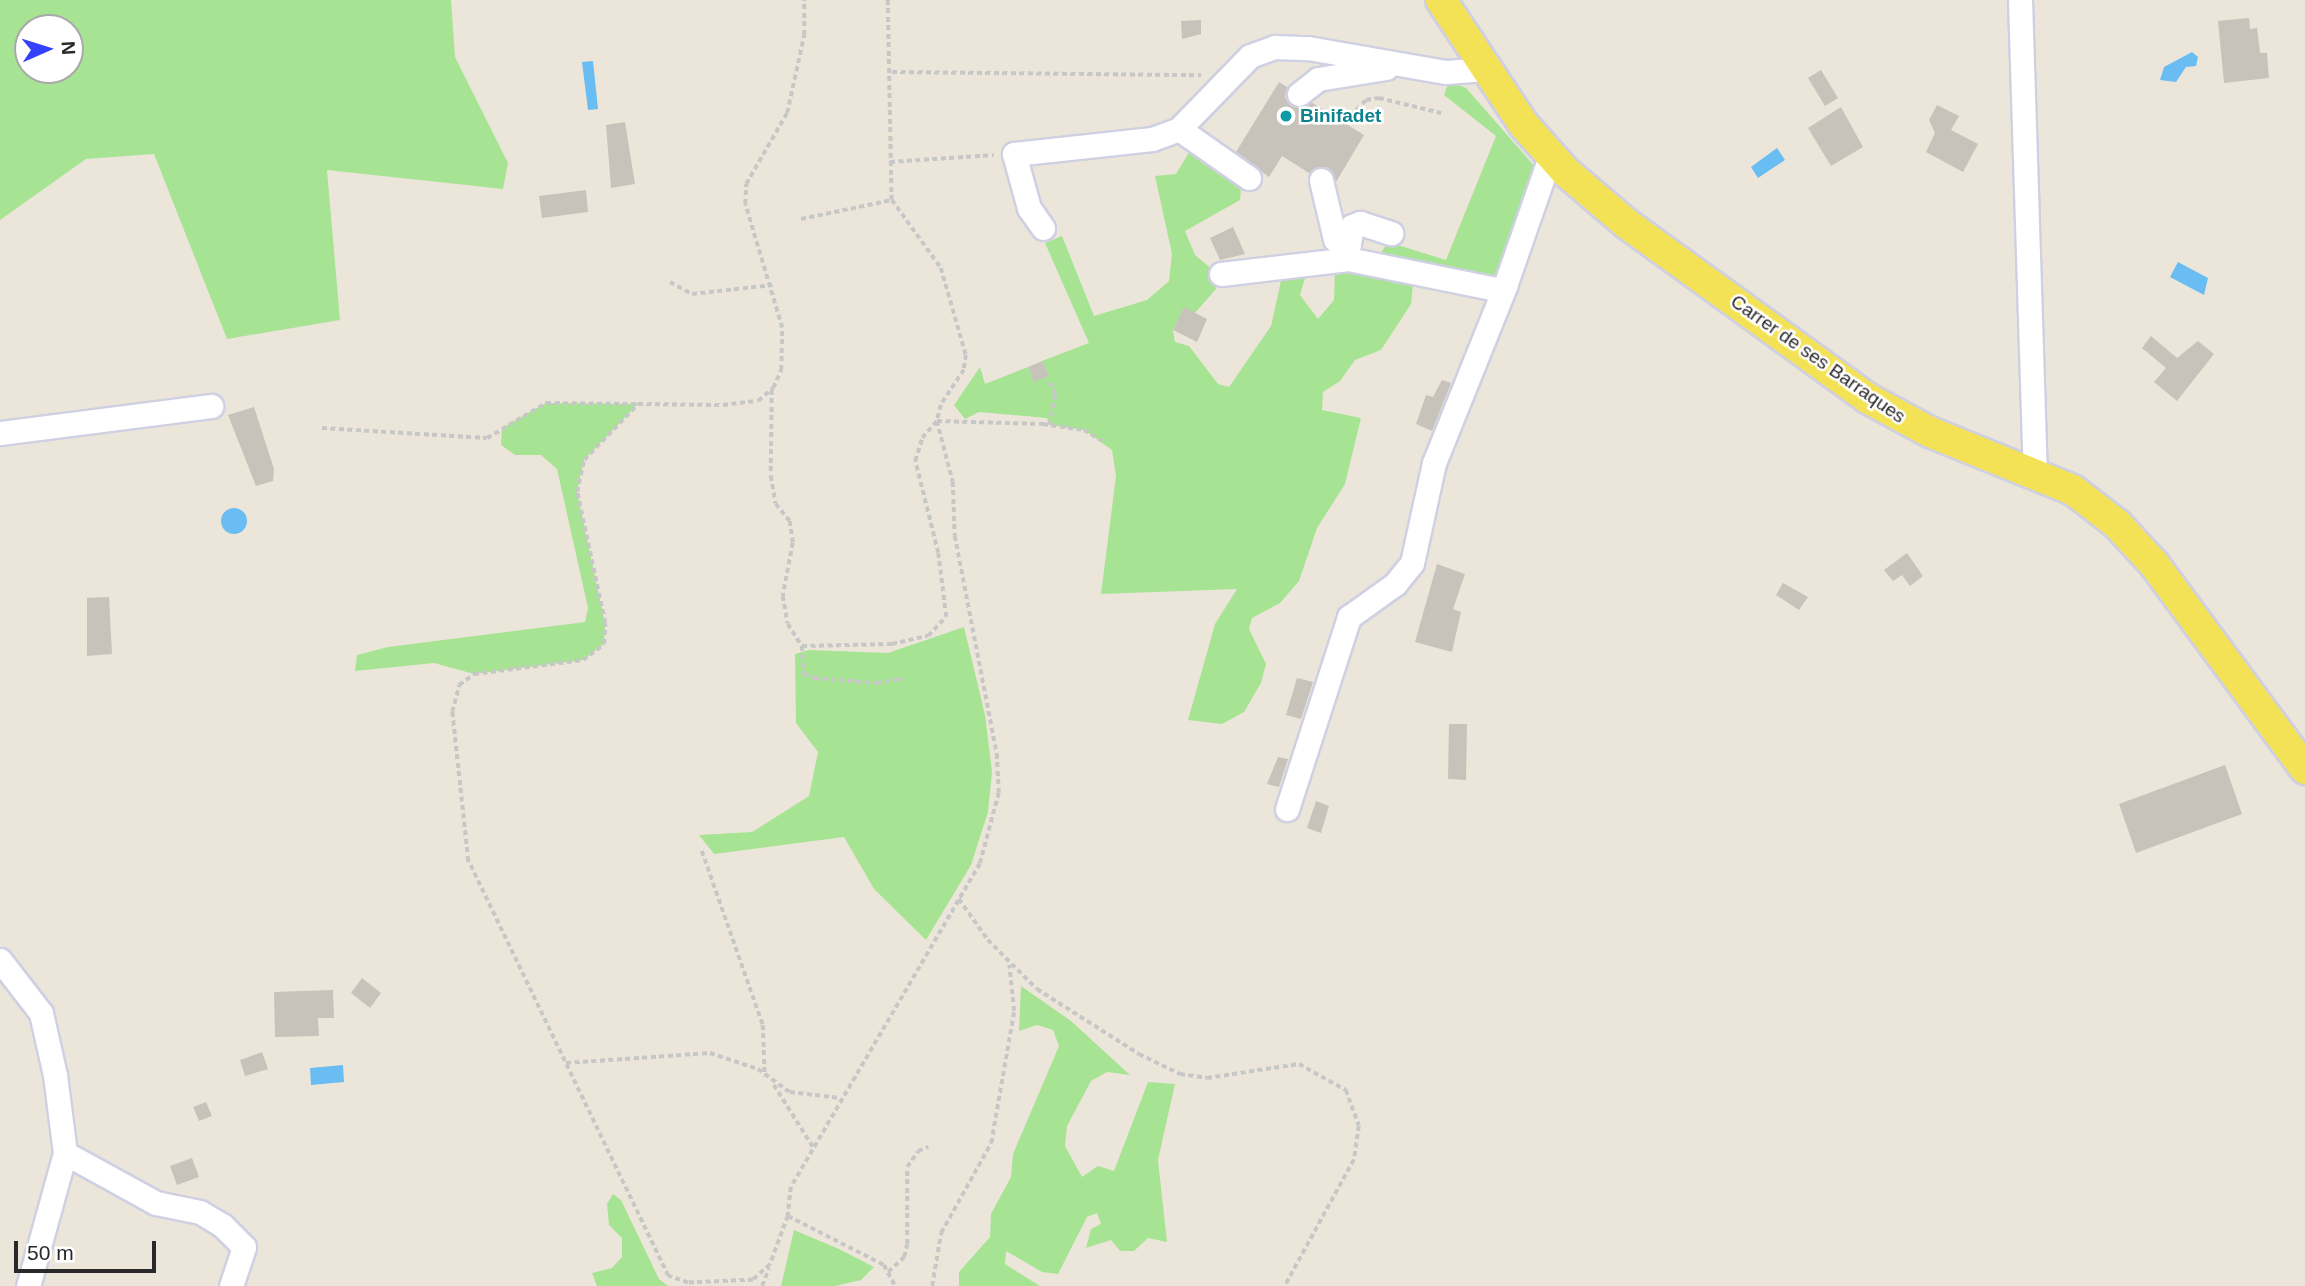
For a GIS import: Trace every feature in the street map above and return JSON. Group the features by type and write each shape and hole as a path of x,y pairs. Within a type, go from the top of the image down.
{"main road":[{"name":"Carrer de ses Barraques","path":"1441,0 1487,69 1551,155 1627,224 1867,398 1930,432 2035,471 2073,490 2118,524 2154,564 2305,769"}],"street":[{"path":"2020,0 2035,471"},
{"path":"1043,228 1029,208 1014,154 1152,139 1179,129 1250,56 1275,47 1446,72 1487,69"},
{"path":"1299,94 1318,79 1406,65"},
{"path":"1179,129 1249,178"},
{"path":"1287,809 1349,617 1395,584 1412,563 1434,463 1505,286 1551,155"},
{"path":"1321,180 1335,239 1349,243 1352,226 1360,223 1391,233"},
{"path":"1221,274 1348,259 1470,288 1505,286"},
{"path":"0,433 211,406"},
{"path":"0,960 41,1013 55,1075 65,1153 28,1286"},
{"path":"65,1153 156,1202 200,1212 222,1225 244,1247 231,1286"}],"path":[{"path":"804,0 804,35 787,113 746,184 745,204 773,285 782,327 781,370 773,388 771,476 776,504 790,521 793,543 783,596 788,624 802,646 804,674 814,678 877,683 904,678"},
{"path":"802,646 892,644 928,636 946,617 938,554 915,461 922,438 937,421 941,405 964,370 966,355 942,268 892,200 892,72 888,0"},
{"path":"892,72 1231,76"},
{"path":"1344,122 1366,100 1379,98 1441,113"},
{"path":"890,162 1014,154"},
{"path":"801,219 892,200"},
{"path":"670,282 692,293 773,285"},
{"path":"1049,382 1055,395 1049,425"},
{"path":"321,428 487,438 546,403 723,405 758,401 773,388"},
{"path":"638,404 584,460 577,492 606,623 604,644 583,660 474,674 459,685 452,712 468,861 667,1276 688,1283 753,1280 770,1265"},
{"path":"937,421 1049,425 1084,430 1102,441"},
{"path":"762,1286 788,1216 791,1186 840,1098 980,864 999,793 997,754 955,536 953,482 937,421"},
{"path":"702,851 763,1025 765,1077"},
{"path":"959,899 1009,963 1037,989 1180,1074 1207,1078 1299,1064 1346,1090 1359,1126 1354,1160 1285,1286"},
{"path":"932,1286 942,1233 990,1143 998,1112 1014,1011 1009,963"},
{"path":"565,1063 710,1053 738,1060 773,1084 813,1147"},
{"path":"773,1084 840,1098"},
{"path":"888,1272 904,1257 907,1244 907,1167 918,1151 929,1147"},
{"path":"788,1216 884,1265 895,1286"}],"green space":[{"path":"0,0 451,0 455,57 508,163 503,189 327,170 340,320 227,339 154,154 86,159 0,220"},
{"path":"1449,81 1466,88 1536,168 1502,279 1377,259 1388,242 1446,260 1496,136 1444,95"},
{"path":"1190,151 1214,163 1241,188 1240,200 1185,231 1195,255 1214,271 1216,289 1195,313 1184,308 1173,330 1175,342 1189,346 1218,384 1229,387 1271,326 1283,272 1307,272 1300,295 1318,319 1334,300 1335,270 1368,267 1413,285 1411,304 1381,350 1355,360 1340,381 1323,392 1322,410 1361,418 1345,484 1317,528 1299,581 1280,603 1252,618 1249,629 1266,664 1261,683 1244,712 1222,724 1188,720 1215,624 1237,589 1101,594 1116,476 1112,450 1084,430 1049,425 1047,418 979,412 965,419 954,405 980,367 985,384 1028,367 1034,381 1048,376 1042,361 1089,343 1045,243 1062,236 1094,316 1147,300 1169,281 1172,254 1155,176 1176,174"},
{"path":"546,403 638,404 584,460 577,492 605,623 604,644 583,660 474,674 434,663 355,671 357,655 388,647 585,622 588,608 557,469 541,455 515,455 501,445 502,428"},
{"path":"964,627 985,715 992,772 988,812 971,865 926,940 874,889 844,837 714,854 699,835 752,832 809,796 818,752 796,723 795,654 809,650 888,653"},
{"path":"1021,986 1071,1021 1130,1075 1107,1072 1091,1081 1067,1126 1065,1146 1082,1177 1098,1166 1114,1171 1148,1082 1175,1084 1158,1160 1167,1242 1148,1238 1134,1251 1120,1251 1111,1240 1086,1248 1091,1229 1101,1224 1097,1213 1087,1217 1058,1274 1042,1272 1006,1251 1005,1264 1040,1286 959,1286 959,1272 990,1237 991,1214 1011,1177 1013,1154 1059,1046 1053,1030 1037,1025 1019,1031"},
{"path":"613,1194 621,1200 659,1279 668,1286 597,1286 592,1273 612,1268 622,1257 622,1238 609,1225 607,1204"},
{"path":"794,1230 874,1267 861,1280 835,1286 781,1286"}],"water":[{"path":"2192,52 2198,57 2196,66 2186,67 2176,82 2160,80 2164,67"},
{"path":"593,61 598,109 588,110 582,62"},
{"path":"1777,148 1785,160 1758,178 1751,167"},
{"path":"2178,262 2208,278 2204,295 2170,277"},
{"path":"234,508 243,512 247,521 243,530 234,534 225,530 221,521 225,512"},
{"path":"343,1065 344,1082 311,1085 310,1068"}],"building":[{"path":"2249,18 2250,29 2257,28 2260,53 2267,53 2269,78 2224,83 2218,21"},
{"path":"1201,20 1201,34 1182,39 1181,21"},
{"path":"1821,70 1838,98 1825,106 1808,78"},
{"path":"1279,82 1287,87 1285,97 1293,107 1311,102 1364,135 1336,182 1326,167 1309,173 1282,156 1269,177 1236,152"},
{"path":"1937,105 1959,116 1951,130 1978,144 1963,172 1926,152 1935,133 1929,120"},
{"path":"1841,107 1863,147 1831,166 1808,128"},
{"path":"625,122 635,184 611,188 606,125"},
{"path":"586,190 588,212 542,218 539,196"},
{"path":"1233,227 1245,254 1220,260 1210,238"},
{"path":"1184,307 1207,319 1197,342 1173,330"},
{"path":"2151,336 2177,358 2198,341 2214,354 2177,401 2154,382 2166,368 2142,348"},
{"path":"1042,361 1049,376 1034,382 1028,367"},
{"path":"1442,380 1451,383 1432,431 1416,424 1426,395 1433,397"},
{"path":"254,407 274,469 273,481 256,486 228,415"},
{"path":"1907,553 1923,576 1910,586 1902,575 1893,581 1884,570"},
{"path":"1437,564 1465,574 1453,609 1461,612 1452,652 1415,642"},
{"path":"1783,583 1808,597 1799,610 1776,595"},
{"path":"109,597 112,654 87,656 87,598"},
{"path":"1297,678 1313,682 1301,719 1286,715"},
{"path":"1449,724 1467,724 1466,780 1448,779"},
{"path":"1278,757 1288,759 1279,787 1267,784"},
{"path":"2225,765 2242,814 2136,853 2119,804"},
{"path":"1316,801 1329,806 1321,833 1307,828"},
{"path":"362,978 381,993 370,1008 351,993"},
{"path":"333,990 334,1018 318,1018 319,1036 275,1037 274,992"},
{"path":"262,1052 268,1069 245,1076 240,1060"},
{"path":"206,1102 212,1116 199,1121 193,1107"},
{"path":"192,1158 199,1177 177,1185 170,1166"}],"place":[{"name":"Binifadet","path":"1286,116"}]}
